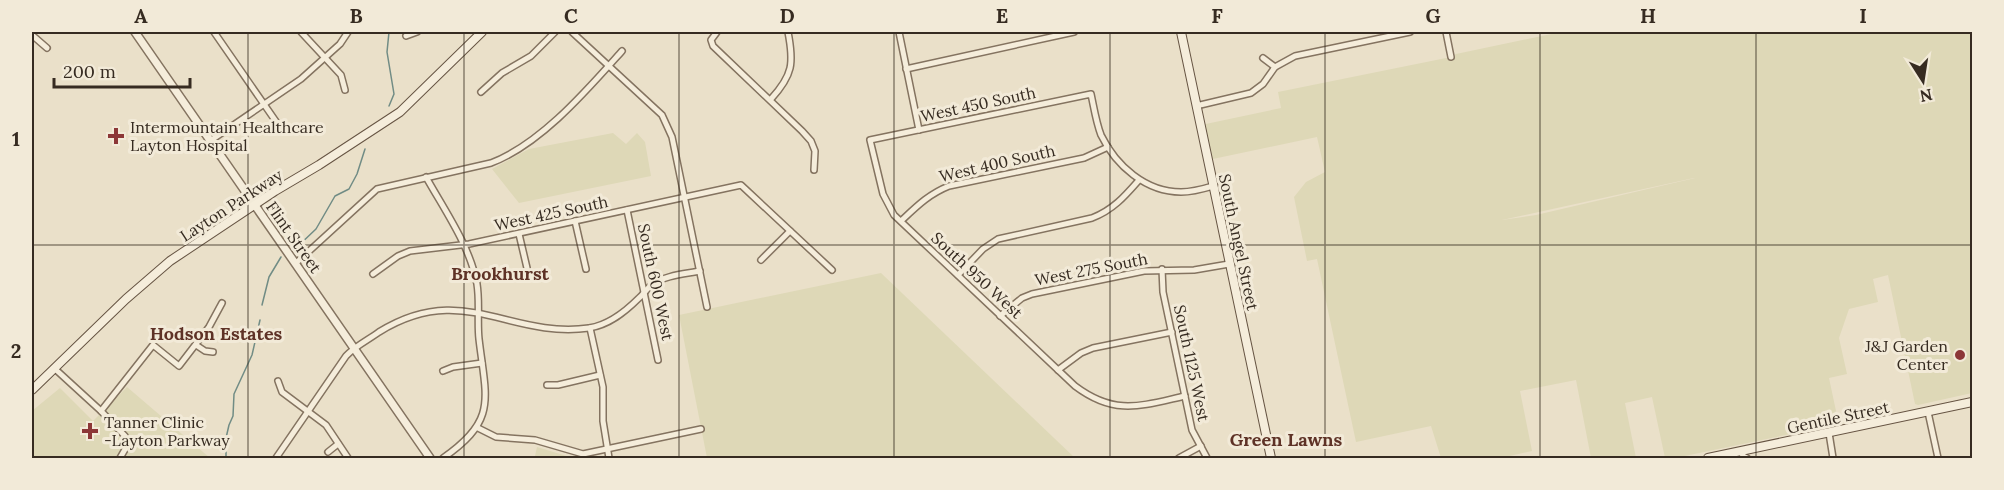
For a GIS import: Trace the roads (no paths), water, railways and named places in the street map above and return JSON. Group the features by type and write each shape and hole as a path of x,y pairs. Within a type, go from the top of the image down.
{"main road":[{"name":"Layton Parkway","path":"32,390 126,299 170,261 254,204 400,112 482,32"},
{"name":"South Angel Street","path":"1181,32 1271,459"},
{"name":"Gentile Street","path":"1708,459 1743,456 1829,433 1972,402"}],"street":[{"name":"Flint Street","path":"135,32 430,459"},
{"path":"214,32 277,123 285,130"},
{"path":"301,32 341,75 345,90"},
{"path":"210,141 301,79 346,37 348,32"},
{"path":"406,36 417,32"},
{"path":"481,92 502,73 531,56 555,32"},
{"path":"572,32 665,121 672,137 686,197 707,307"},
{"path":"717,32 711,40 713,46 771,99 811,141 815,151 814,170"},
{"path":"771,99 786,81 792,63 790,32"},
{"path":"899,32 919,130"},
{"path":"906,69 1074,32"},
{"path":"1196,106 1251,93 1263,84 1275,67 1295,56 1410,32"},
{"path":"1446,32 1451,57"},
{"path":"32,35 47,48"},
{"path":"296,263 377,189 491,163 507,157 571,106 622,51"},
{"path":"1263,58 1275,67"},
{"name":"West 450 South","path":"870,140 1091,94 1097,122 1108,147"},
{"name":"South 950 West","path":"870,140 888,207 1082,392 1103,403 1116,406 1138,406 1185,396"},
{"path":"1108,147 1139,180 1156,188 1182,192 1213,186"},
{"name":"West 400 South","path":"901,221 923,200 934,192 949,186 1084,158 1108,147"},
{"path":"426,177 464,245 474,273 486,398 485,410 478,428 459,447 442,459"},
{"path":"958,276 982,249 998,239 1092,218 1104,213 1122,200 1139,180"},
{"name":"West 425 South","path":"372,274 398,256 410,251 464,245 741,185 790,231"},
{"name":"South 600 West","path":"627,210 658,360"},
{"path":"575,221 586,269"},
{"path":"760,260 790,231 832,270"},
{"path":"519,234 527,268"},
{"name":"West 275 South","path":"1000,316 1032,294 1144,271 1194,270 1230,264"},
{"name":"South 1125 West","path":"1162,269 1163,292 1192,430 1207,459"},
{"path":"276,459 346,356 391,325 431,311 452,309 479,312 546,328 590,328 617,318 660,280 700,271"},
{"path":"101,411 153,345 179,366 209,327 222,303"},
{"path":"590,328 604,401 604,428 609,459"},
{"path":"1058,370 1081,353 1093,348 1172,332"},
{"path":"196,345 205,351 213,352"},
{"path":"443,371 453,367 482,363"},
{"path":"54,368 125,436 127,446 120,459"},
{"path":"547,385 558,385 600,375"},
{"path":"278,381 282,392 326,425 348,459"},
{"path":"1928,412 1938,459"},
{"path":"478,428 496,437 535,440 583,454 608,450 693,428 701,429"},
{"path":"1829,433 1833,459"},
{"path":"328,452 338,444"},
{"path":"1179,459 1201,446"}],"waterway":[{"path":"389,32 387,52 394,94 389,106"},
{"path":"296,248 316,229 335,196 349,189 357,174 365,149"},
{"path":"262,305 269,277 281,257"},
{"path":"226,458 226,438 233,416 234,394 252,355 260,320"}],"place":[{"name":"Intermountain Healthcare Layton Hospital","path":"116,136"},
{"name":"J&J Garden Center","path":"1960,355"},
{"name":"Tanner Clinic -Layton Parkway","path":"90,431"}],"district":[{"name":"Brookhurst","path":"500,274"},
{"name":"Hodson Estates","path":"216,334"},
{"name":"Green Lawns","path":"1286,440"}]}
